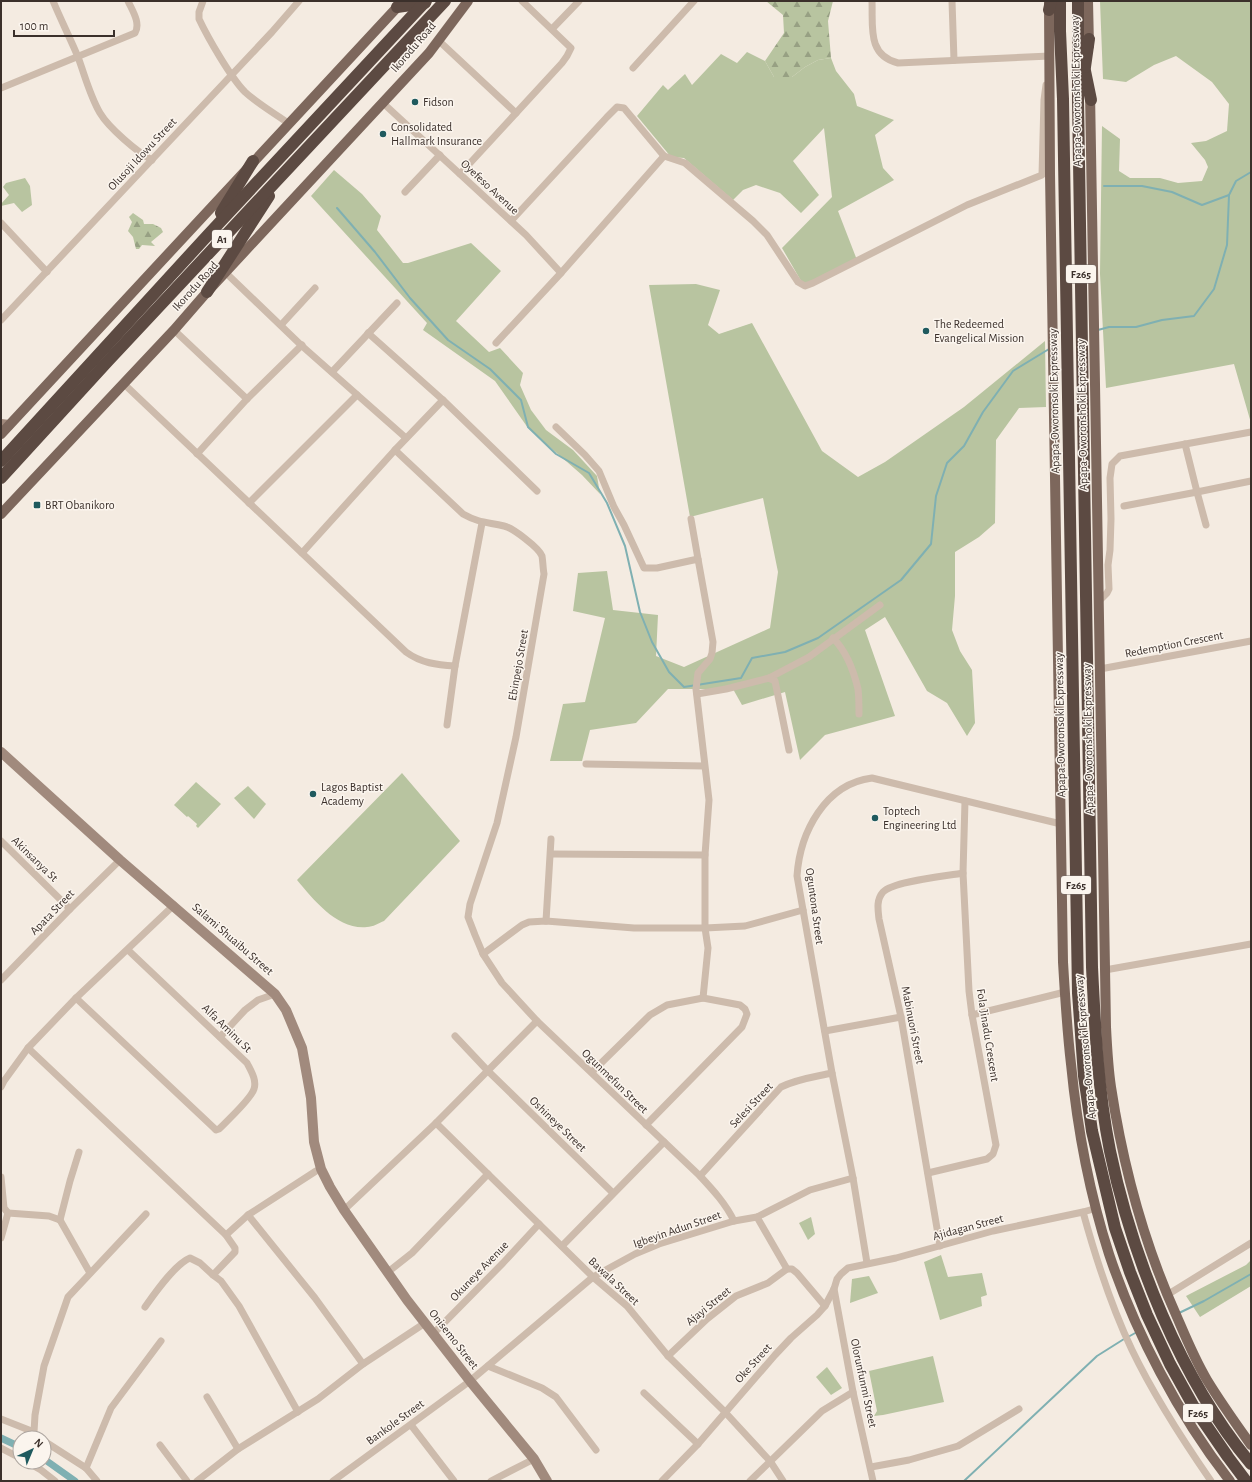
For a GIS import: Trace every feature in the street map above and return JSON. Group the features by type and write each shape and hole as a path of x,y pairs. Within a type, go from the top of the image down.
{"highway":[{"name":"Ikorodu Road","path":"1,478 445,1"},
{"name":"Apapa-Oworonshoki Expressway","path":"1078,1 1084,38 1078,100"},
{"name":"Ikorodu Road","path":"1,461 207,236 426,2"},
{"path":"400,4 426,2"},
{"name":"Apapa-Oworonshoki Expressway","path":"1053,3 1060,31 1063,99"},
{"path":"1078,100 1084,70 1084,38"},
{"path":"1084,70 1091,100"},
{"name":"Apapa-Oworonsoki Expressway","path":"1063,99 1078,993 1084,1076 1092,1131 1115,1228 1147,1315 1170,1364 1195,1409 1246,1481"},
{"name":"Apapa-Oworonsoki Expressway","path":"1078,100 1092,968 1096,1040 1101,1091 1110,1150 1122,1202 1176,1331"},
{"path":"207,236 253,161"},
{"path":"207,292 288,168"},
{"name":"F265","path":"1176,1331 1192,1375 1221,1423 1251,1464"}],"main road":[{"name":"Ikorodu Road","path":"1,514 174,330 207,292 429,53 468,1"},
{"name":"Apapa-Oworonshoki Expressway","path":"1088,1 1084,38 1091,100 1106,1027 1111,1086 1120,1135 1132,1191 1145,1236 1167,1295 1166,1307"},
{"name":"Apapa-Oworonshoki Expressway","path":"1053,3 1050,56 1050,99 1055,446"},
{"path":"1,434 5,424 400,4"},
{"name":"Apapa-Oworonsoki Expressway","path":"1055,446 1063,954 1070,1065 1080,1130 1092,1188 1109,1254 1136,1321 1158,1368 1191,1425 1230,1481"},
{"path":"1176,1331 1230,1416 1251,1445"}],"street":[{"path":"53,1 78,57 85,80 101,114 111,126 141,154 152,160"},
{"path":"1,88 135,33 137,30 137,21 128,1"},
{"path":"203,1 199,12 199,19 240,87 251,97 288,123"},
{"name":"Olusoji Idowu Street","path":"1,320 272,32 299,1"},
{"path":"460,174 567,56 571,48 522,1"},
{"path":"552,29 579,1"},
{"path":"633,68 694,1"},
{"path":"872,1 874,38 877,50 884,57 898,63 1050,56"},
{"path":"952,1 954,60"},
{"path":"438,40 516,113"},
{"path":"510,221 617,107 624,108 664,156 685,163 753,221 767,235 798,282 805,286 968,205 1042,175 1044,100 1046,84 1050,76"},
{"name":"Oyefeso Avenue","path":"383,102 510,221 561,273"},
{"path":"405,192 440,155"},
{"path":"496,343 561,273 664,156"},
{"path":"1,223 46,272"},
{"path":"226,273 302,345 406,438"},
{"path":"281,325 315,288"},
{"path":"332,372 397,303"},
{"path":"174,330 247,399"},
{"path":"368,333 443,400 537,491"},
{"path":"197,454 247,399 302,345"},
{"path":"123,383 411,655 425,662 455,666"},
{"path":"249,503 357,395"},
{"path":"302,553 406,438 443,400"},
{"path":"556,427 585,455 599,472 614,507 624,524 644,568 657,568 698,559"},
{"path":"1099,601 1107,593 1109,588 1108,565 1111,519 1110,478 1112,464 1120,456 1251,432"},
{"path":"1185,444 1196,492 1206,525"},
{"name":"Ebinpejo Street","path":"395,450 463,514 482,523 506,526 525,538 542,554 544,574 516,737 497,823 470,904 468,917 483,954"},
{"path":"1124,506 1251,481"},
{"path":"691,519 713,642 710,659 698,673 696,691 709,800 705,855 705,928 708,948 703,998"},
{"path":"447,725 455,666 482,523"},
{"path":"696,691 726,689 769,678 809,657 880,605"},
{"path":"833,638 839,644 850,664 858,689 859,714"},
{"name":"Redemption Crescent","path":"1100,669 1251,640"},
{"path":"769,678 775,681 789,750"},
{"name":"Salami Shuaibu Street","path":"1,752 120,860 174,905 275,994 286,1010 302,1048 311,1098 314,1142 321,1169 344,1210"},
{"path":"586,764 704,766"},
{"name":"Oguntona Street","path":"863,1265 853,1178 832,1073 797,876 798,860 808,831 817,815 828,801 841,789 852,783 872,778 1061,824"},
{"name":"Fola Jinadu Crescent","path":"928,1173 986,1159 990,1157 995,1150 996,1139 972,1015 969,991 963,873 965,801"},
{"path":"546,920 551,839"},
{"name":"Akinsanya St","path":"1,841 70,909"},
{"path":"551,854 705,855"},
{"name":"Apata Street","path":"1,980 120,860"},
{"name":"Mabinuori Street","path":"940,1246 901,1017 879,919 878,903 884,892 896,885 963,873"},
{"path":"1,1087 28,1048 76,998 174,905"},
{"path":"483,954 522,925 529,922 546,920 634,928 705,928 744,926 803,910"},
{"path":"1105,970 1251,944"},
{"name":"Alfa Aminu St","path":"76,998 216,1130 219,1129 243,1105 254,1089 254,1076 247,1063 128,950"},
{"name":"Ogunmefun Street","path":"483,954 502,983 536,1021 592,1072 700,1176 719,1198 734,1221"},
{"path":"972,1015 1065,992"},
{"path":"220,1037 245,1010 258,1000 275,994"},
{"path":"592,1072 657,1009 667,1005 703,998 740,1005 745,1009 747,1014 746,1021 742,1027 646,1125"},
{"path":"825,1031 901,1017"},
{"path":"344,1210 436,1123 536,1021"},
{"name":"Oshineye Street","path":"455,1036 487,1070 612,1193"},
{"path":"28,1048 226,1235 235,1248 235,1252 213,1275"},
{"name":"Selesi Street","path":"700,1176 781,1087 804,1078 832,1073"},
{"name":"Bawala Street","path":"436,1123 593,1277 627,1306 668,1356 724,1411 770,1461 783,1481"},
{"path":"562,1246 612,1193 664,1142"},
{"path":"60,1220 79,1152"},
{"path":"226,1235 248,1215 321,1169"},
{"path":"388,1272 412,1253 488,1174"},
{"path":"1,1177 4,1209 1,1238"},
{"name":"Igbeyin Adun Street","path":"470,1381 593,1277 659,1244 734,1221 757,1217 810,1190 853,1178"},
{"name":"Ajidagan Street","path":"863,1265 993,1231 1097,1208"},
{"path":"4,1209 49,1216 60,1220 90,1272"},
{"name":"Onisemo Street","path":"344,1210 388,1272 470,1381 534,1459 547,1481"},
{"path":"1083,1212 1099,1268 1132,1349 1162,1406 1211,1481"},
{"path":"34,1430 35,1415 44,1366 68,1297 146,1214"},
{"path":"248,1215 315,1298 364,1364"},
{"path":"757,1217 787,1269 797,1273 825,1306"},
{"name":"Okuneye Avenue","path":"434,1333 539,1224"},
{"path":"1167,1295 1251,1243"},
{"path":"145,1307 173,1271 184,1260 190,1258 197,1261 221,1281 239,1306 298,1412"},
{"name":"Oke Street","path":"662,1481 698,1444 724,1411 775,1354 825,1306 834,1289 837,1279 841,1274 848,1268 863,1265"},
{"name":"Ajayi Street","path":"668,1356 707,1319 736,1296 768,1283 787,1269"},
{"name":"Olorunfunmi Street","path":"834,1289 853,1392 873,1481"},
{"path":"197,1481 238,1449 318,1399 364,1364 426,1323"},
{"path":"86,1468 111,1408 160,1342"},
{"path":"488,1366 542,1388 556,1397 596,1450"},
{"name":"Bankole Street","path":"332,1481 412,1425 470,1381"},
{"path":"750,1481 822,1411 853,1392"},
{"path":"644,1393 698,1444"},
{"path":"207,1397 238,1449"},
{"path":"871,1467 909,1460 958,1446 1019,1409"},
{"path":"1,1420 28,1430"},
{"path":"412,1425 454,1481"},
{"path":"160,1445 187,1481"},
{"path":"52,1446 86,1468 97,1481"},
{"path":"1,1448 12,1454"},
{"path":"491,1481 534,1459"},
{"path":"41,1470 55,1481"}],"green space":[{"path":"766,1 833,1 828,21 831,58 818,60 805,67 792,77 774,77 765,61 784,33 783,15"},
{"path":"1100,1 1251,1 1251,423 1234,364 1106,388 1100,274 1102,126 1120,139 1119,171 1130,178 1160,178 1178,183 1202,181 1208,167 1205,160 1191,143 1206,141 1227,131 1229,104 1212,82 1176,56 1154,65 1126,82 1103,79"},
{"path":"747,52 765,61 774,77 792,77 805,67 818,60 831,58 836,71 854,94 857,106 894,120 875,135 883,168 894,180 838,211 857,260 804,286 782,248 832,197 824,128 793,161 819,195 801,213 780,193 756,185 743,190 733,200 684,158 671,157 637,116 663,85 668,90 685,74 692,85 721,54 737,63"},
{"path":"334,170 362,194 381,216 377,230 403,263 408,263 471,243 501,271 456,321 489,352 500,348 523,373 520,385 531,410 546,430 573,450 597,476 600,494 582,475 528,428 495,381 423,330 427,323 311,196"},
{"path":"25,178 30,186 32,205 22,212 14,203 1,206 9,195 3,187 6,183"},
{"path":"133,213 143,220 144,224 153,224 161,228 163,232 151,242 155,246 142,245 139,249 136,249 133,237 128,231 132,222 129,217"},
{"path":"696,284 720,290 708,325 719,334 752,323 822,451 858,477 885,462 964,407 1045,341 1046,407 1019,408 996,440 995,523 979,537 955,552 955,596 952,630 960,651 972,670 975,723 967,736 947,703 927,691 885,617 865,630 895,716 825,735 800,760 785,692 742,705 733,689 668,689 636,723 590,730 582,761 550,761 563,704 585,702 605,618 573,611 578,573 607,571 613,610 658,615 656,656 684,667 770,628 778,572 763,498 690,517 649,285"},
{"path":"402,773 460,841 384,921 374,926 367,927 356,927 346,924 327,912 297,880"},
{"path":"196,782 221,804 198,828 196,826 197,824 174,805"},
{"path":"248,786 266,804 254,819 234,798"},
{"path":"811,1217 815,1234 808,1240 799,1223"},
{"path":"941,1255 948,1277 982,1273 987,1295 981,1297 982,1306 940,1320 924,1262"},
{"path":"1251,1260 1251,1286 1200,1317 1186,1296 1246,1265"},
{"path":"869,1276 878,1293 850,1303 852,1279"},
{"path":"933,1356 944,1402 874,1416 877,1411 869,1371"},
{"path":"827,1367 842,1388 831,1395 816,1377"}],"waterway":[{"path":"1104,186 1142,186 1172,192 1202,205 1229,195 1236,181 1251,172"},
{"path":"1098,330 1109,327 1136,327 1162,320 1194,316 1214,289 1227,245 1229,195"},
{"path":"337,208 375,252 410,298 448,340 490,369 521,400 528,427 556,454 589,473 607,503 625,546 640,612 652,642 669,672 684,687 741,678 752,658 785,652 818,638 901,580 931,544 936,496 947,463 964,446 983,412 1013,371 1049,349"},
{"path":"1179,1313 1204,1301 1251,1274"},
{"path":"1128,1337 1137,1332"},
{"path":"964,1481 1097,1356 1124,1339"},
{"path":"1,1438 12,1443"},
{"path":"52,1465 75,1481"}],"place":[{"name":"Fidson","path":"415,102"},
{"name":"Consolidated Hallmark Insurance","path":"383,134"},
{"name":"The Redeemed Evangelical Mission","path":"926,331"},
{"name":"BRT Obanikoro","path":"37,505"},
{"name":"Lagos Baptist Academy","path":"313,794"},
{"name":"Toptech Engineering Ltd","path":"875,818"}]}
